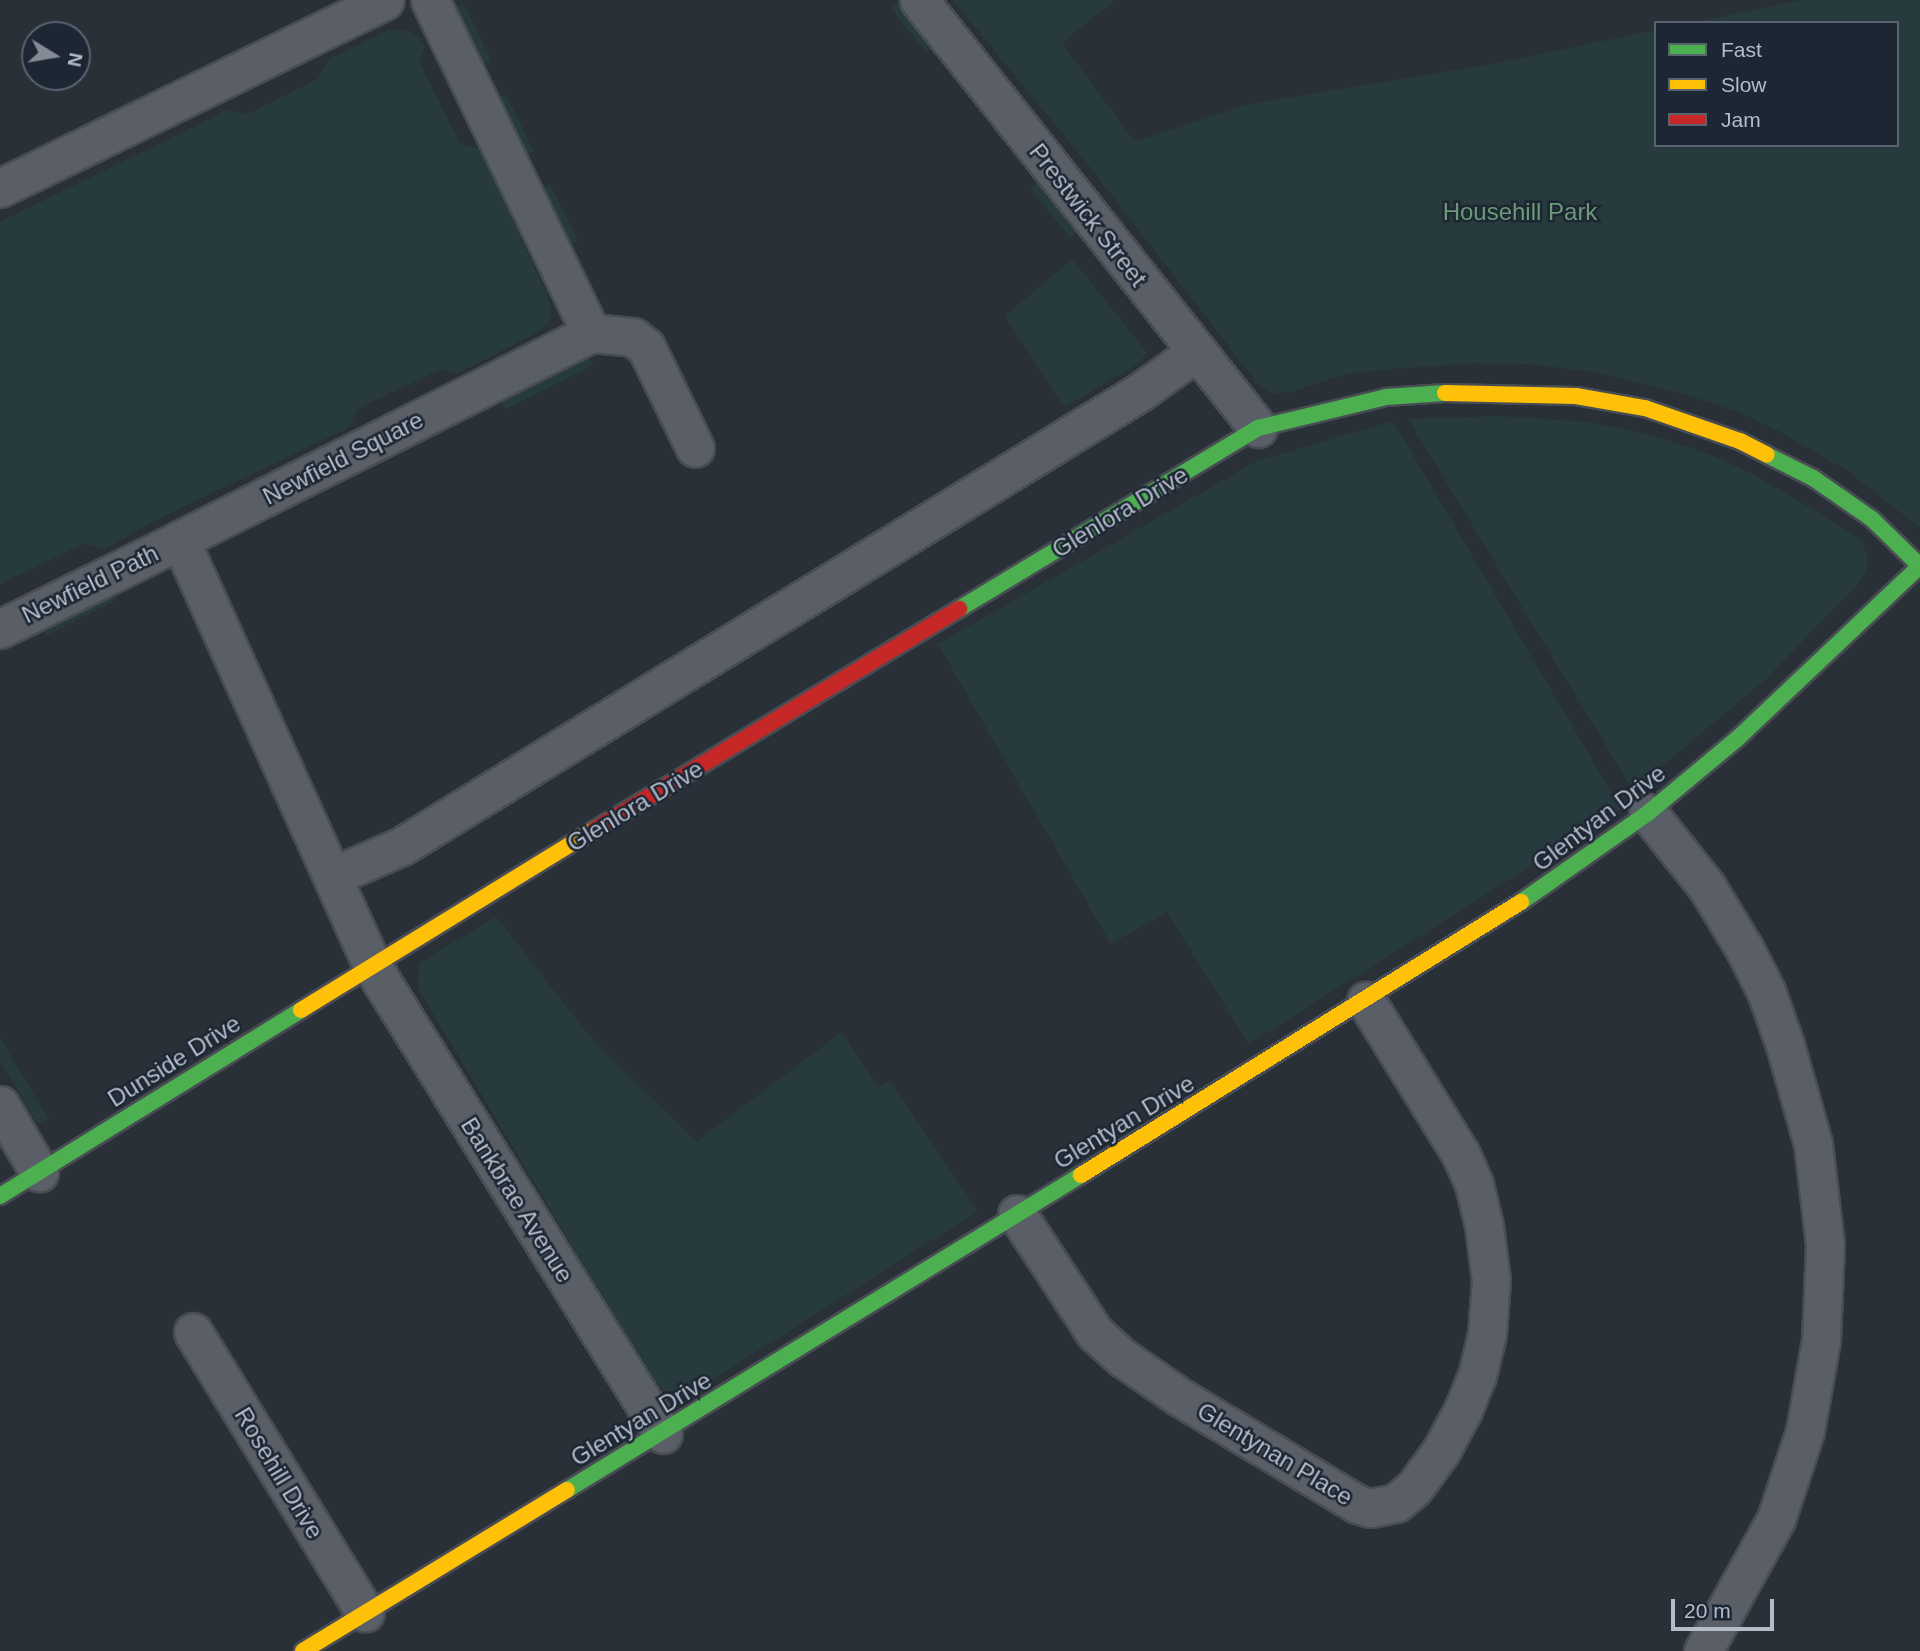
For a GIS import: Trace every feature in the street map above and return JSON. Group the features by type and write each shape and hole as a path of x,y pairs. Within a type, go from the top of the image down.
{"street":[{"path":"3,179 385,0"},
{"path":"430,0 591,333 633,337 646,347 695,448"},
{"name":"Prestwick Street","path":"919,0 1258,428"},
{"name":"Newfield Square","path":"180,540 591,333"},
{"path":"333,876 414,839 1140,392 1196,352"},
{"name":"Glenlora Drive","path":"372,966 1258,428 1386,397 1470,391 1576,396 1645,408 1740,441 1812,478 1872,519 1920,566"},
{"path":"180,540 372,966"},
{"name":"Newfield Path","path":"0,629 180,540"},
{"name":"Glentyan Drive","path":"305,1650 663,1434 1366,1001 1559,878 1648,813 1738,738 1920,566"},
{"path":"1648,813 1707,887 1766,991 1785,1045 1813,1144 1825,1245 1821,1340 1805,1431 1776,1519 1703,1651"},
{"name":"Dunside Drive","path":"0,1196 372,966"},
{"name":"Bankbrae Avenue","path":"372,966 663,1434"},
{"name":"Glentynan Place","path":"1017,1214 1095,1333 1123,1359 1178,1396 1357,1504 1370,1508 1396,1503 1414,1488 1441,1451 1463,1410 1477,1376 1487,1334 1491,1280 1484,1226 1474,1184 1460,1153 1366,1001"},
{"path":"0,1105 38,1172"},
{"name":"Rosehill Drive","path":"193,1332 365,1613"}],"green space":[{"name":"Househill Park","path":"953,0 1115,0 1062,43 1135,142 1249,104 1487,65 1654,30 1654,147 1899,147 1899,21 1701,21 1801,0 1920,0 1920,528 1848,471 1779,431 1738,412 1678,392 1588,371 1529,364 1471,363 1349,373 1292,392 1274,394 1258,384 1083,158"},
{"path":"900,1 935,45 926,52 891,9"},
{"path":"463,3 491,61 479,66 451,9"},
{"path":"389,30 406,30 417,36 425,46 419,62 461,145 480,149 548,297 551,311 548,324 538,332 457,374 441,369 357,409 350,427 152,522 103,550 85,543 0,584 0,222 228,110 248,114 318,79 328,60"},
{"path":"506,94 534,152 524,156 496,99"},
{"path":"1041,180 1080,230 1070,238 1031,188"},
{"path":"550,184 578,242 568,246 540,189"},
{"path":"1072,259 1147,352 1140,362 1065,407 1005,316"},
{"path":"588,355 593,365 505,410 500,400"},
{"path":"1499,416 1591,422 1666,439 1708,454 1751,473 1858,538 1868,559 1866,571 1858,584 1764,681 1633,790 1408,419"},
{"path":"1393,421 1621,809 1249,1044 1167,912 1111,944 938,644 1257,461"},
{"path":"111,588 117,600 46,636 40,624"},
{"path":"496,917 593,1040 696,1142 842,1032 878,1087 890,1081 978,1211 694,1391 665,1391 651,1378 418,988 419,963"},
{"path":"0,1038 49,1119 37,1124 0,1060"}],"traffic: fast":[{"path":"959,609 1258,428 1386,397 1445,393"},
{"path":"1521,902 1648,813 1738,738 1920,566 1872,519 1813,478 1767,455"},
{"path":"0,1196 301,1010"},
{"path":"567,1490 1081,1175"}],"traffic: slow":[{"path":"1445,393 1576,396 1645,408 1740,441 1767,455"},
{"path":"301,1010 594,830"},
{"path":"1081,1175 1521,902"},
{"path":"303,1651 567,1490"}],"traffic: jam":[{"path":"594,830 959,609"}]}
